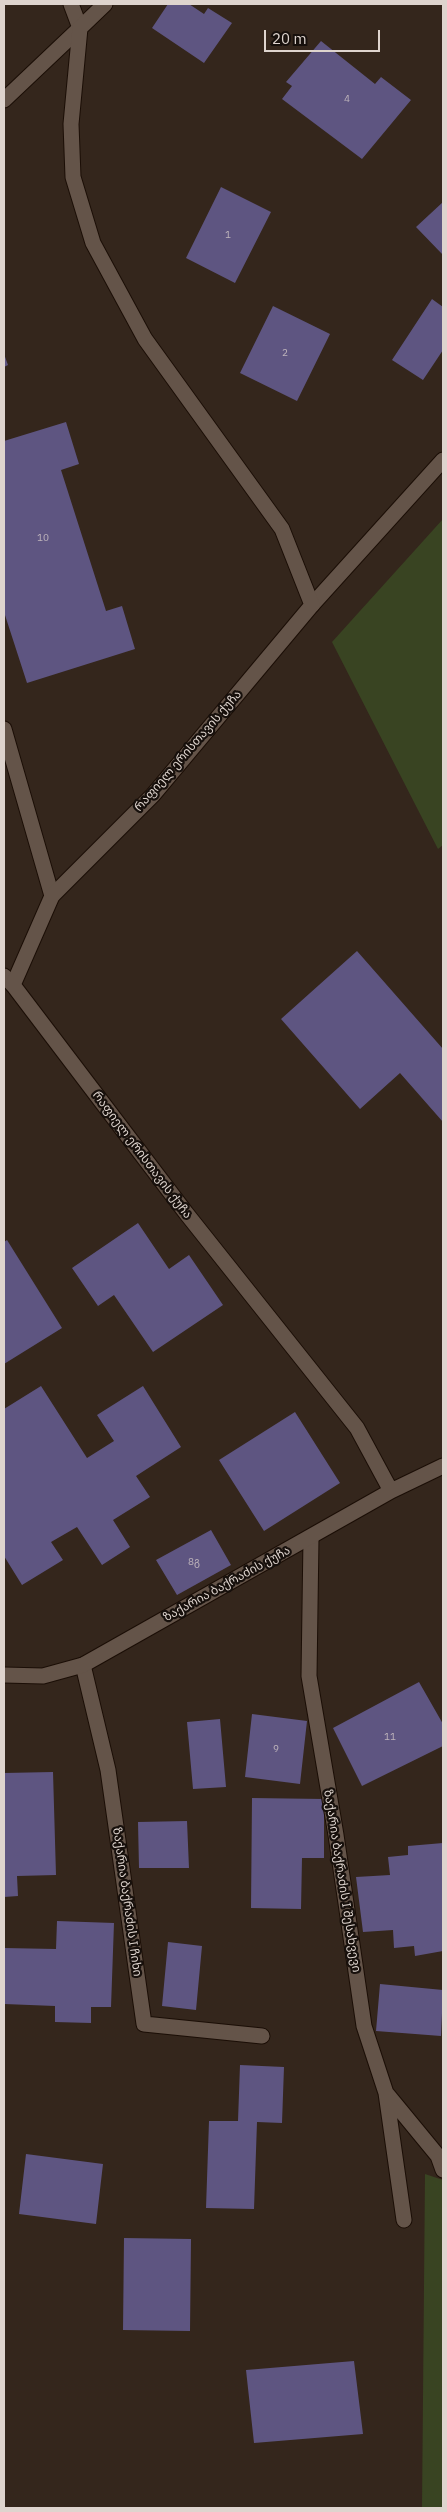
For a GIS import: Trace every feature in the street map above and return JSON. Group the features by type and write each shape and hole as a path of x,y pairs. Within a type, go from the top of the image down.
{"street":[{"path":"71,4 80,28 71,124 73,176 93,243 145,340 282,529 312,604"},
{"path":"4,100 105,4"},
{"name":"რაფიელ ერისთავის ქუჩა","path":"391,1491 357,1428 186,1213 8,981 52,896 153,795 312,604 443,460"},
{"path":"4,729 52,896"},
{"name":"ზაქარია ბაქრაძის ქუჩა","path":"4,1675 43,1676 83,1665 311,1538 391,1491 443,1466"},
{"name":"ზაქარია ბაქრაძის I შესახვევი","path":"311,1538 309,1676 336,1835 364,2026 386,2093 404,2220"},
{"name":"ზაქარია ბაქრაძის I ჩიხი","path":"83,1665 108,1770 144,2024 262,2036"},
{"path":"386,2093 438,2156 443,2170"}],"green space":[{"path":"443,519 443,845 438,849 332,642"},
{"path":"425,2174 443,2180 443,2508 422,2508"}],"building":[{"path":"168,4 189,4 204,14 208,8 232,23 204,63 152,28"},
{"path":"321,41 375,84 381,77 411,100 362,159 282,99 292,86 286,82"},
{"path":"221,187 271,212 235,283 186,258"},
{"path":"443,202 443,255 416,227"},
{"path":"432,299 443,307 443,350 423,380 392,360"},
{"path":"273,306 330,334 297,401 240,373"},
{"path":"4,354 8,365 4,367"},
{"path":"66,422 79,464 61,470 106,611 122,606 135,649 27,683 4,612 4,441"},
{"path":"357,951 443,1049 443,1122 400,1073 360,1109 281,1019"},
{"path":"138,1223 169,1269 189,1255 223,1305 153,1352 114,1295 98,1306 72,1268"},
{"path":"7,1240 62,1328 4,1364 4,1242"},
{"path":"41,1386 87,1458 114,1441 97,1415 143,1386 181,1447 136,1476 150,1497 113,1520 130,1547 102,1565 77,1527 51,1542 63,1560 22,1585 4,1556 4,1409"},
{"path":"295,1412 340,1483 264,1531 219,1460"},
{"path":"211,1530 231,1565 177,1595 156,1560"},
{"path":"419,1682 443,1724 443,1746 362,1786 333,1728"},
{"path":"252,1714 307,1721 300,1784 245,1777"},
{"path":"220,1719 226,1787 193,1789 187,1722"},
{"path":"53,1772 56,1875 17,1876 18,1896 4,1897 4,1773"},
{"path":"252,1798 324,1799 324,1858 302,1858 301,1909 251,1908"},
{"path":"187,1821 189,1868 139,1868 138,1822"},
{"path":"443,1843 443,1951 415,1956 414,1946 394,1948 393,1930 363,1932 356,1877 390,1875 388,1857 408,1855 408,1846"},
{"path":"57,1921 114,1923 111,2007 91,2007 91,2023 55,2022 55,2006 4,2004 4,1948 56,1949"},
{"path":"168,1942 202,1946 196,2010 162,2006"},
{"path":"380,1984 443,1990 441,2036 376,2031"},
{"path":"240,2065 284,2067 282,2123 257,2122 254,2209 206,2208 209,2121 238,2121"},
{"path":"26,2154 103,2164 96,2224 19,2214"},
{"path":"124,2238 191,2239 190,2331 123,2330"},
{"path":"354,2361 363,2434 254,2443 246,2370"}]}
